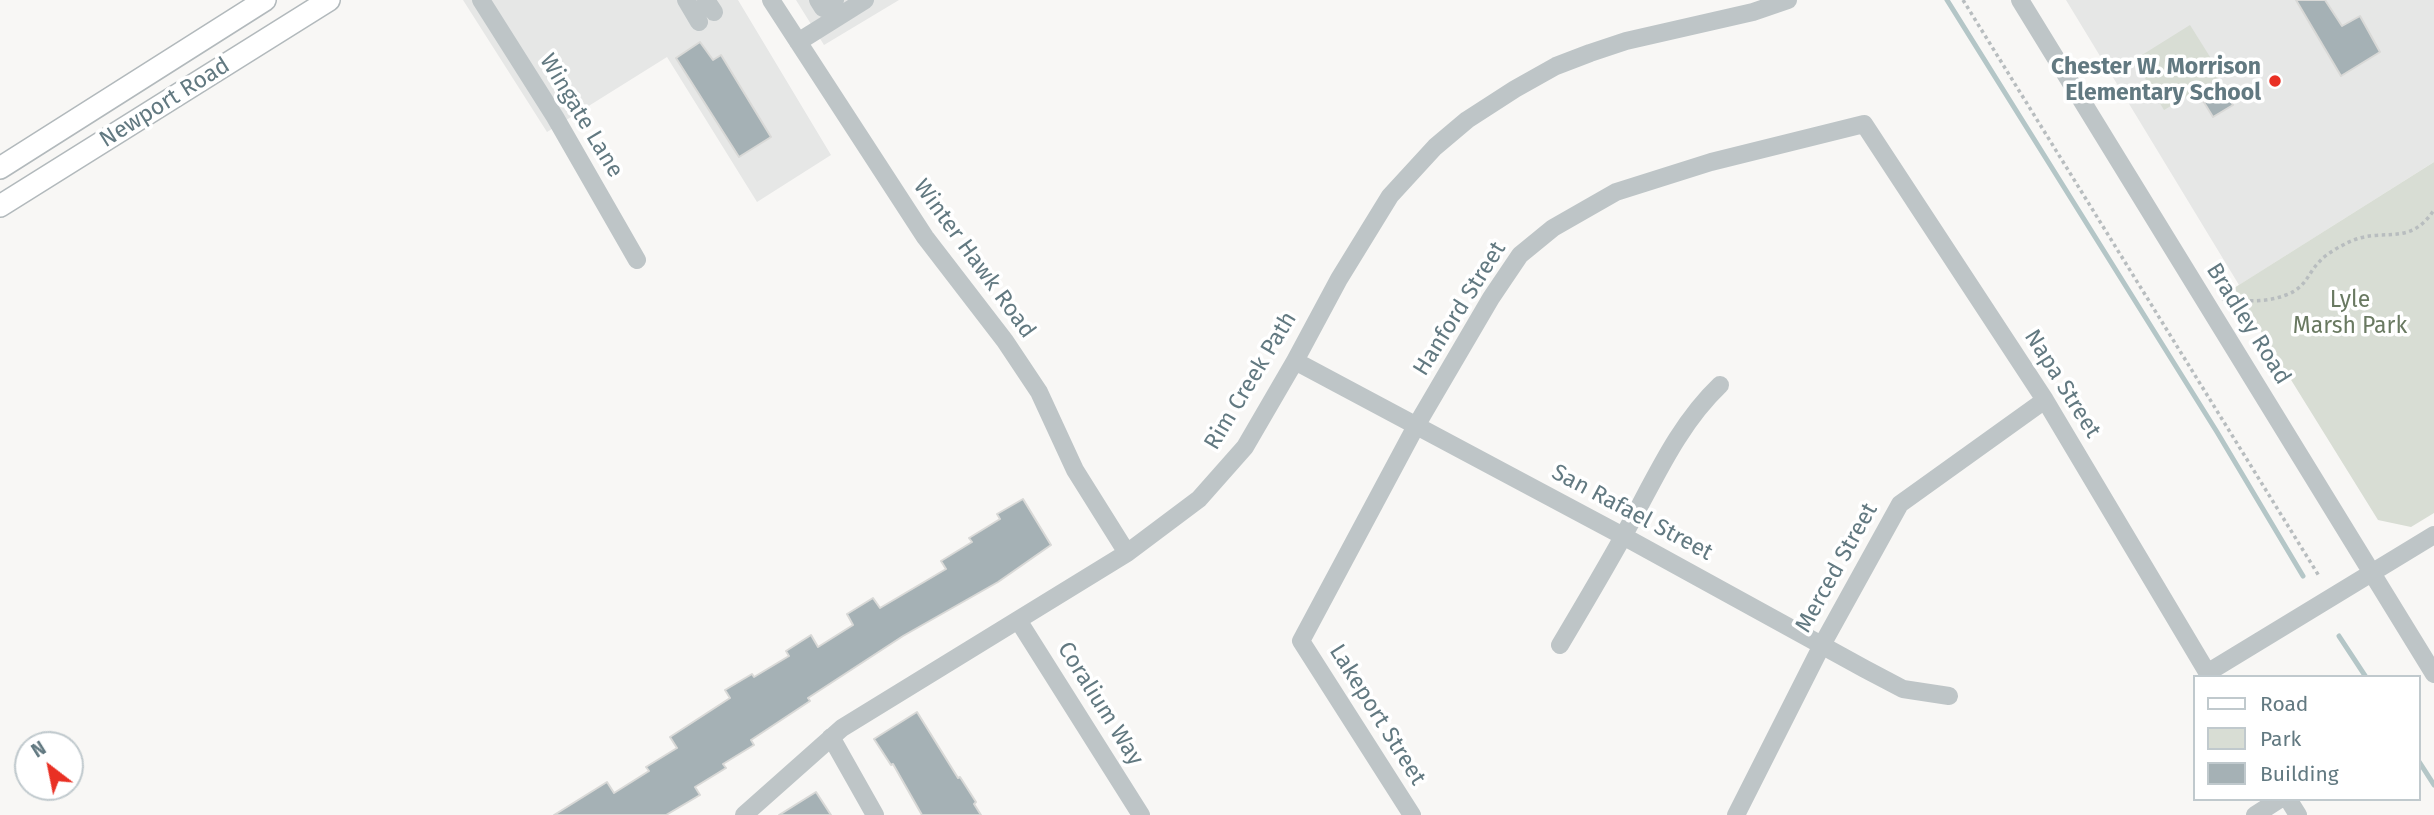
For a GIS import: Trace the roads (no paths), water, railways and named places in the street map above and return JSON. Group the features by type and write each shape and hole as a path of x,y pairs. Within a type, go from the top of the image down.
{"main road":[{"name":"Newport Road","path":"0,168 265,0"},
{"name":"Newport Road","path":"0,206 329,0"}],"street":[{"name":"Wingate Lane","path":"481,0 555,117 637,260"},
{"path":"686,0 706,11"},
{"name":"Winter Hawk Road","path":"771,0 925,237 1005,341 1039,392 1075,470 1127,553"},
{"path":"818,0 823,8 835,0"},
{"path":"797,41 865,0"},
{"name":"Rim Creek Path","path":"744,815 842,728 1127,553 1181,514 1231,465 1245,447 1339,279 1390,195 1435,146 1467,120 1556,66 1590,53 1626,41 1752,12 1788,0"},
{"name":"Bradley Road","path":"2020,0 2434,674"},
{"name":"Napa Street","path":"1864,124 2045,400 2209,675"},
{"name":"Hanford Street","path":"1301,641 1416,426 1490,298 1520,255 1553,228 1616,192 1711,162 1864,124"},
{"name":"San Rafael Street","path":"1295,361 1903,689 1949,696"},
{"path":"1560,645 1679,432 1699,405 1720,385"},
{"name":"Merced Street","path":"1736,815 1822,645 1900,504 2045,400"},
{"path":"2209,675 2434,535"},
{"name":"Coralium Way","path":"1018,620 1141,815"},
{"name":"Lakeport Street","path":"1301,641 1412,815"},
{"path":"831,737 875,815"},
{"path":"2255,815 2277,801"}],"waterway":[{"path":"1947,0 2217,432 2303,576"},
{"path":"2339,636 2365,675"},
{"path":"2420,763 2434,785"}],"place":[{"name":"Chester W. Morrison Elementary School","path":"2275,81"}],"park label":[{"name":"Lyle Marsh Park","path":"2350,314"}]}
